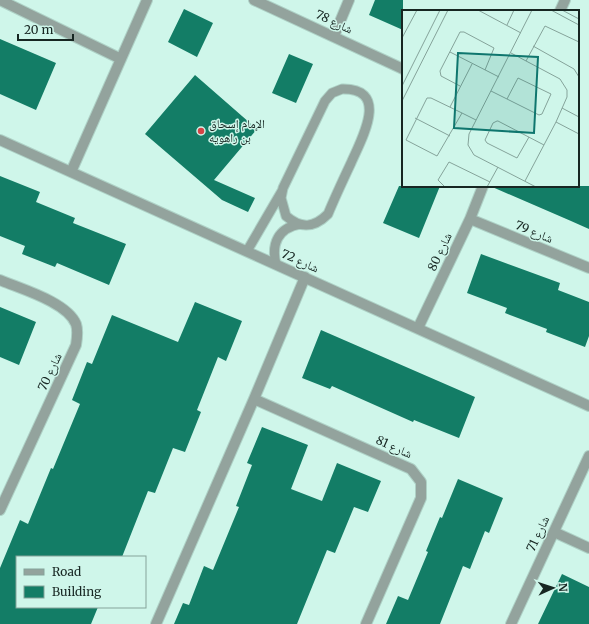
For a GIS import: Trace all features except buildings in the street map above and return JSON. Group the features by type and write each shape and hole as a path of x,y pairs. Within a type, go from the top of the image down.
{"street":[{"path":"0,0 121,59"},
{"path":"71,172 147,0"},
{"name":"شارع 78","path":"254,0 402,69"},
{"path":"334,36 349,0"},
{"path":"560,10 565,0"},
{"name":"شارع 72","path":"0,140 589,406"},
{"name":"شارع 80","path":"418,328 470,219 483,187"},
{"name":"شارع 79","path":"470,219 589,268"},
{"path":"156,624 254,399 305,277"},
{"name":"شارع 70","path":"0,280 62,307 72,317 77,326 77,336 76,346 0,510"},
{"name":"شارع 81","path":"254,399 411,469 421,482 421,498 366,624"},
{"name":"شارع 71","path":"511,624 589,456"},
{"path":"554,532 589,548"}],"lane":[{"path":"247,251 283,188 325,101 332,94 342,89 359,92 365,97 369,105 368,126 328,214 319,222 311,225 300,224 290,226 277,238 274,256 276,264"},
{"path":"283,188 281,198 286,216 300,224"}],"place":[{"name":"الإمام إسحاق بن راهويه","path":"201,131"}]}
